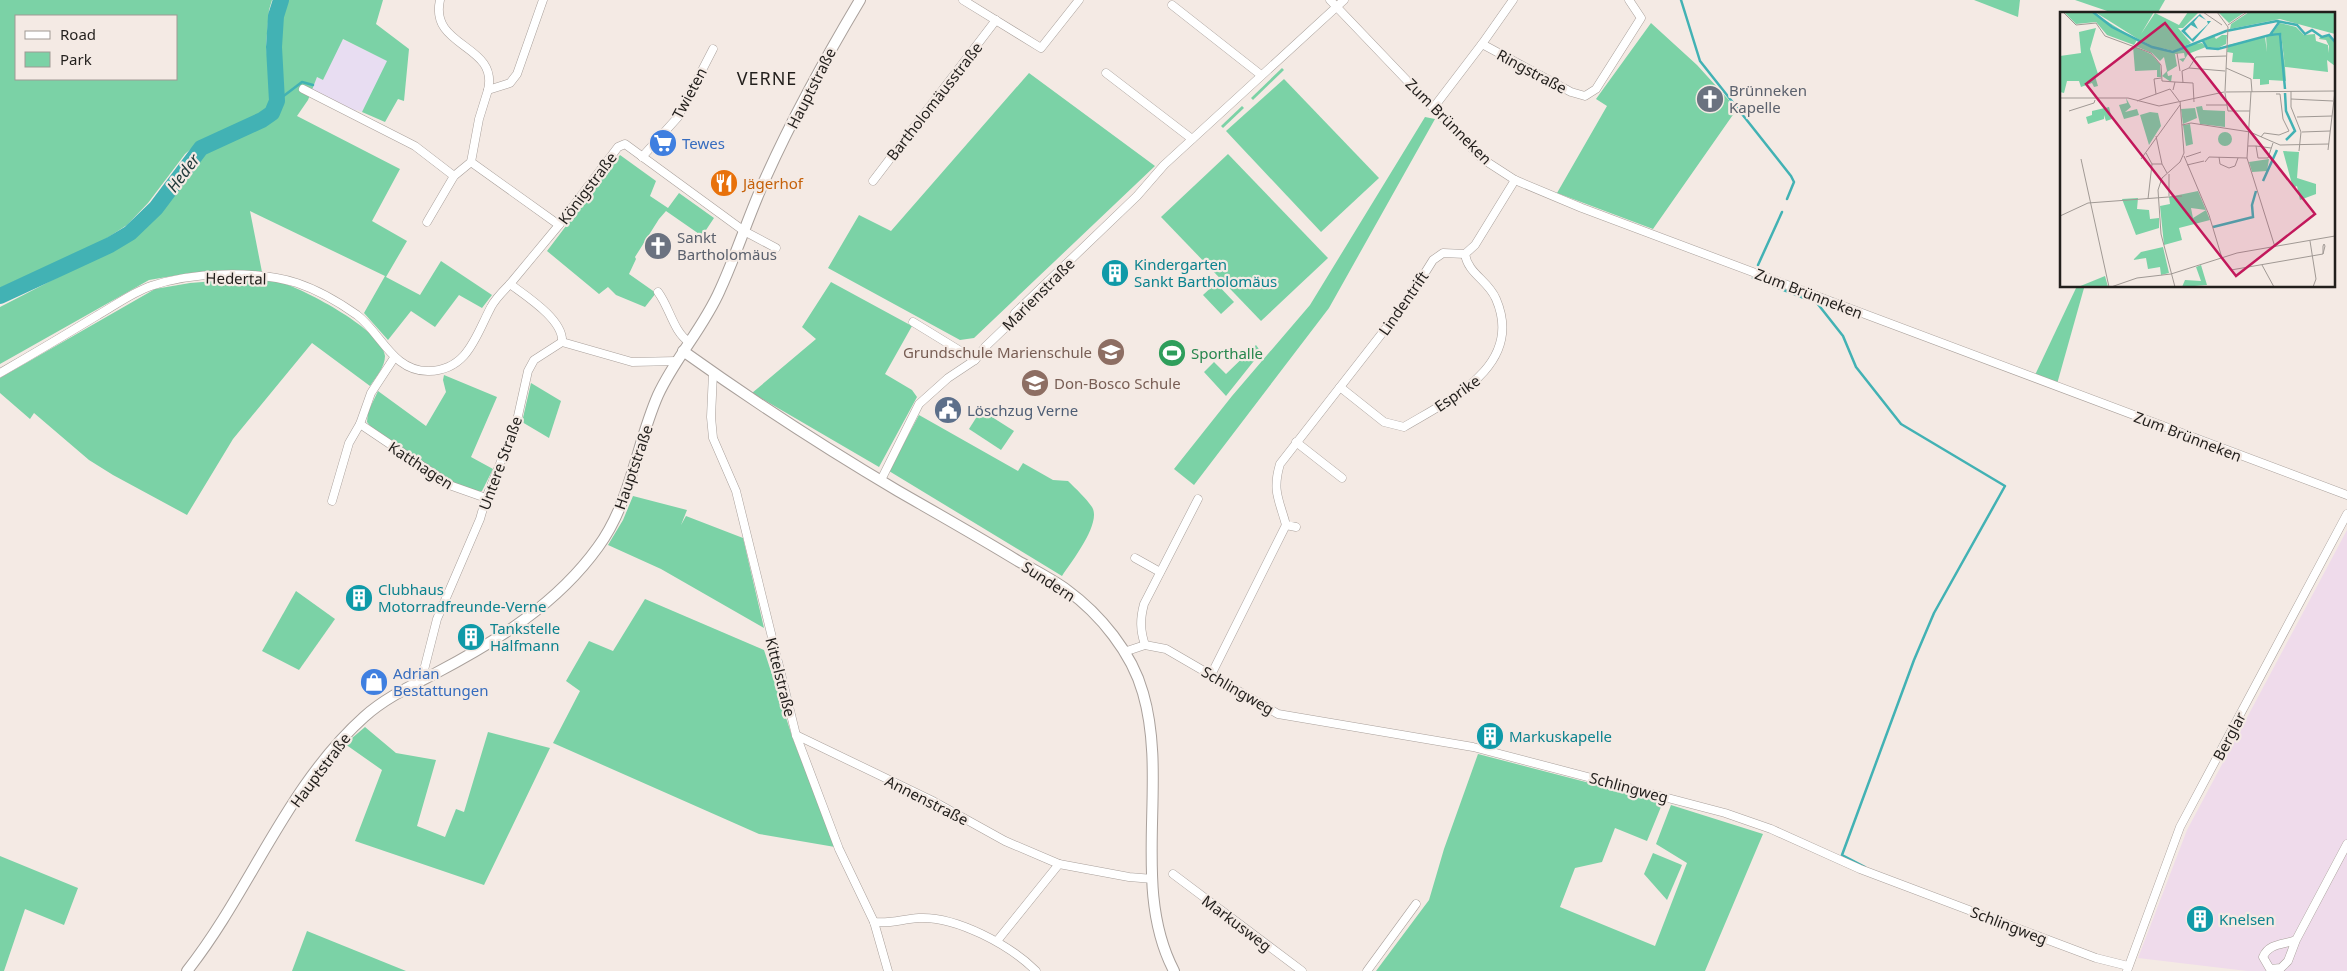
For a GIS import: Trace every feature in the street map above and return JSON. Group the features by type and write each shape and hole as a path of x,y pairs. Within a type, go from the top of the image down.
{"main road":[{"name":"Hauptstraße","path":"187,971 200,955 308,780 328,754 366,715 388,698 525,620 583,567 600,545 625,497 658,396 719,293 766,176 831,49 860,0"},
{"name":"Sundern","path":"686,347 713,373 881,480 1067,590 1092,612 1124,652 1135,671 1143,692 1150,721 1153,754 1153,879 1157,921 1163,944 1174,971"}],"street":[{"path":"427,222 454,176 471,162 479,119 488,90 490,73 487,65 456,40 441,22 437,12 440,0"},
{"path":"488,90 510,83 517,74 544,0"},
{"path":"963,0 1040,48 1079,0"},
{"name":"Marienstraße","path":"881,480 919,404 948,378 975,360 984,347 1008,324 1015,312 1137,196 1164,166 1261,75 1333,3 1344,0"},
{"name":"Ringstraße","path":"1434,107 1513,0"},
{"name":"Ringstraße","path":"1482,44 1571,92 1585,96 1596,89 1641,18 1630,0"},
{"name":"Zum Brünneken","path":"1333,3 1481,158 1515,180 1582,208 2347,496"},
{"path":"1172,5 1261,75"},
{"name":"Bartholomäusstraße","path":"873,181 996,20"},
{"name":"Twieten","path":"642,157 678,117 713,49"},
{"path":"1106,73 1192,139"},
{"path":"303,89 416,146 454,176"},
{"name":"Königstraße","path":"510,284 559,225 618,147 625,144 744,231 776,248"},
{"path":"471,162 559,225"},
{"path":"1464,254 1475,245 1515,180"},
{"name":"Lindentrift","path":"1286,525 1276,497 1275,480 1280,464 1408,300 1433,260 1443,253 1464,254"},
{"name":"Esprike","path":"1340,387 1384,422 1404,426 1480,378 1496,356 1500,343 1502,320 1496,299 1485,282 1467,264 1464,254"},
{"name":"Hedertal","path":"0,373 150,286 191,278 229,275 265,276 298,283 326,296 368,324 394,358 406,365 428,371 448,367 463,359 474,344 492,306 510,284"},
{"path":"510,284 549,315 558,326 563,338 562,342 632,362 677,361"},
{"path":"658,292 666,303 686,347"},
{"path":"913,322 975,360"},
{"name":"Untere Straße","path":"427,677 424,670 437,619 480,520 486,498 516,425 528,371 534,360 562,342"},
{"path":"332,501 349,443 360,424 371,393 394,358"},
{"name":"Kittelstraße","path":"713,373 711,417 713,438 736,491 796,735 838,850 874,922 888,971"},
{"name":"Katthagen","path":"360,424 452,486 486,498"},
{"path":"1296,442 1342,478"},
{"path":"1124,652 1145,645 1140,631 1140,619 1144,604 1198,499"},
{"name":"Berglar","path":"2128,969 2180,827 2347,514"},
{"path":"1211,675 1286,525 1296,527"},
{"path":"1135,558 1160,572"},
{"name":"Schlingweg","path":"1145,645 1166,649 1278,714 1474,747 1725,813 1771,829 1860,870 2128,969"},
{"name":"Annenstraße","path":"796,735 931,800 1005,841 1059,864 1129,877 1153,879"},
{"path":"2296,940 2266,950 2263,957 2270,969 2281,968 2288,961 2296,940 2347,844"},
{"path":"997,941 1059,864"},
{"name":"Markusweg","path":"1173,874 1302,971"},
{"path":"1367,971 1416,904"},
{"path":"874,922 887,924 919,918 941,920 997,941 1036,971"}],"shaded area":[{"path":"342,39 388,61 362,112 357,110 353,112 310,91 317,77 323,80"},
{"path":"2347,530 2347,971 2247,971 2138,958 2187,830"}],"green space":[{"path":"0,0 272,0 269,10 266,45 272,102 263,112 201,140 185,154 148,203 127,225 104,240 0,288"},
{"path":"287,0 383,0 376,24 409,49 404,101 398,99 385,122 362,112 387,61 343,39 323,80 317,77 308,100 297,116 400,169 372,221 407,241 386,277 420,295 441,261 492,295 482,308 459,295 435,327 411,311 388,340 364,313 385,276 250,211 262,272 230,270 190,273 149,280 0,364 0,307 133,237 160,211 203,154 215,146 253,130 273,116 284,92 280,42 282,16"},
{"path":"1974,0 2020,0 2018,17"},
{"path":"2075,0 2165,0 2158,12 2110,12"},
{"path":"1651,23 1697,65 1737,109 1653,229 1557,193 1607,106 1596,99"},
{"path":"1282,68 1284,70 1253,100 1251,98"},
{"path":"1029,73 1155,166 974,338 960,340 828,268 859,215 891,231"},
{"path":"1284,79 1379,178 1321,232 1226,131"},
{"path":"1242,106 1244,108 1223,128 1221,126"},
{"path":"1425,117 1435,119 1329,308 1194,485 1174,469 1232,396 1310,305"},
{"path":"1228,154 1328,258 1261,321 1161,217"},
{"path":"620,155 656,181 650,196 668,208 679,193 714,218 702,236 666,211 659,219 635,257 636,259 629,274 656,293 645,307 616,295 608,287 599,294 547,251"},
{"path":"228,280 276,282 307,293 341,312 372,335 381,346 385,360 380,372 370,386 312,343 233,439 187,515 89,460 34,413 30,419 0,393 0,378 155,289 190,283"},
{"path":"831,282 912,326 885,374 912,390 917,397 879,467 752,393 816,339 802,327"},
{"path":"1216,283 1234,302 1221,314 1203,295"},
{"path":"2076,288 2084,288 2057,384 2035,375"},
{"path":"1256,345 1261,352 1226,396 1204,372 1214,362 1226,374"},
{"path":"444,375 497,397 471,457 493,469 482,491 460,485 427,467 372,428 367,422 368,412 378,391 426,426 446,392 443,380"},
{"path":"531,383 561,401 549,438 522,422"},
{"path":"981,410 1014,431 1001,450 969,429"},
{"path":"919,415 1018,471 1023,463 1053,480 1068,481 1087,500 1094,514 1090,532 1062,576 889,471"},
{"path":"633,496 687,510 681,525 686,516 743,538 764,628 661,569 608,545 623,520"},
{"path":"296,591 335,619 299,670 262,651"},
{"path":"645,599 764,650 793,739 835,847 759,834 553,743 580,691 566,681 589,641 613,651"},
{"path":"365,727 396,753 436,760 417,826 445,837 456,809 464,812 488,732 550,748 484,885 355,841 382,770 345,744"},
{"path":"1478,754 1663,802 1647,841 1615,828 1602,862 1575,868 1560,907 1655,946 1687,863 1656,844 1671,805 1763,834 1705,971 1376,971 1429,900 1444,849"},
{"path":"1653,853 1682,865 1667,900 1644,874"},
{"path":"0,856 78,888 64,925 25,909 4,971 0,971"},
{"path":"307,931 406,971 292,971"}],"waterway":[{"name":"Heder","path":"0,296 110,245 130,233 156,208 201,148 262,120 272,113 277,101 274,47 276,16 281,0"},
{"path":"1681,0 1700,61 1791,176 1794,182 1787,199"},
{"path":"277,101 302,82 313,85"},
{"path":"1758,265 1782,212"},
{"path":"1753,278 1804,298"},
{"path":"1817,303 1843,336 1856,367 1901,424 2005,486 1934,613 1914,660 1842,855 1865,867"}],"place":[{"name":"Brünneken Kapelle","path":"1710,99"},
{"name":"Tewes","path":"663,143"},
{"name":"Jägerhof","path":"724,183"},
{"name":"Sankt Bartholomäus","path":"658,246"},
{"name":"Kindergarten Sankt Bartholomäus","path":"1115,273"},
{"name":"Grundschule Marienschule","path":"1111,352"},
{"name":"Sporthalle","path":"1172,353"},
{"name":"Don-Bosco Schule","path":"1035,383"},
{"name":"Löschzug Verne","path":"948,410"},
{"name":"Clubhaus Motorradfreunde-Verne","path":"359,598"},
{"name":"Tankstelle Halfmann","path":"471,637"},
{"name":"Adrian Bestattungen","path":"374,682"},
{"name":"Markuskapelle","path":"1490,736"},
{"name":"Knelsen","path":"2200,919"}],"district":[{"name":"VERNE","path":"767,78"}]}
